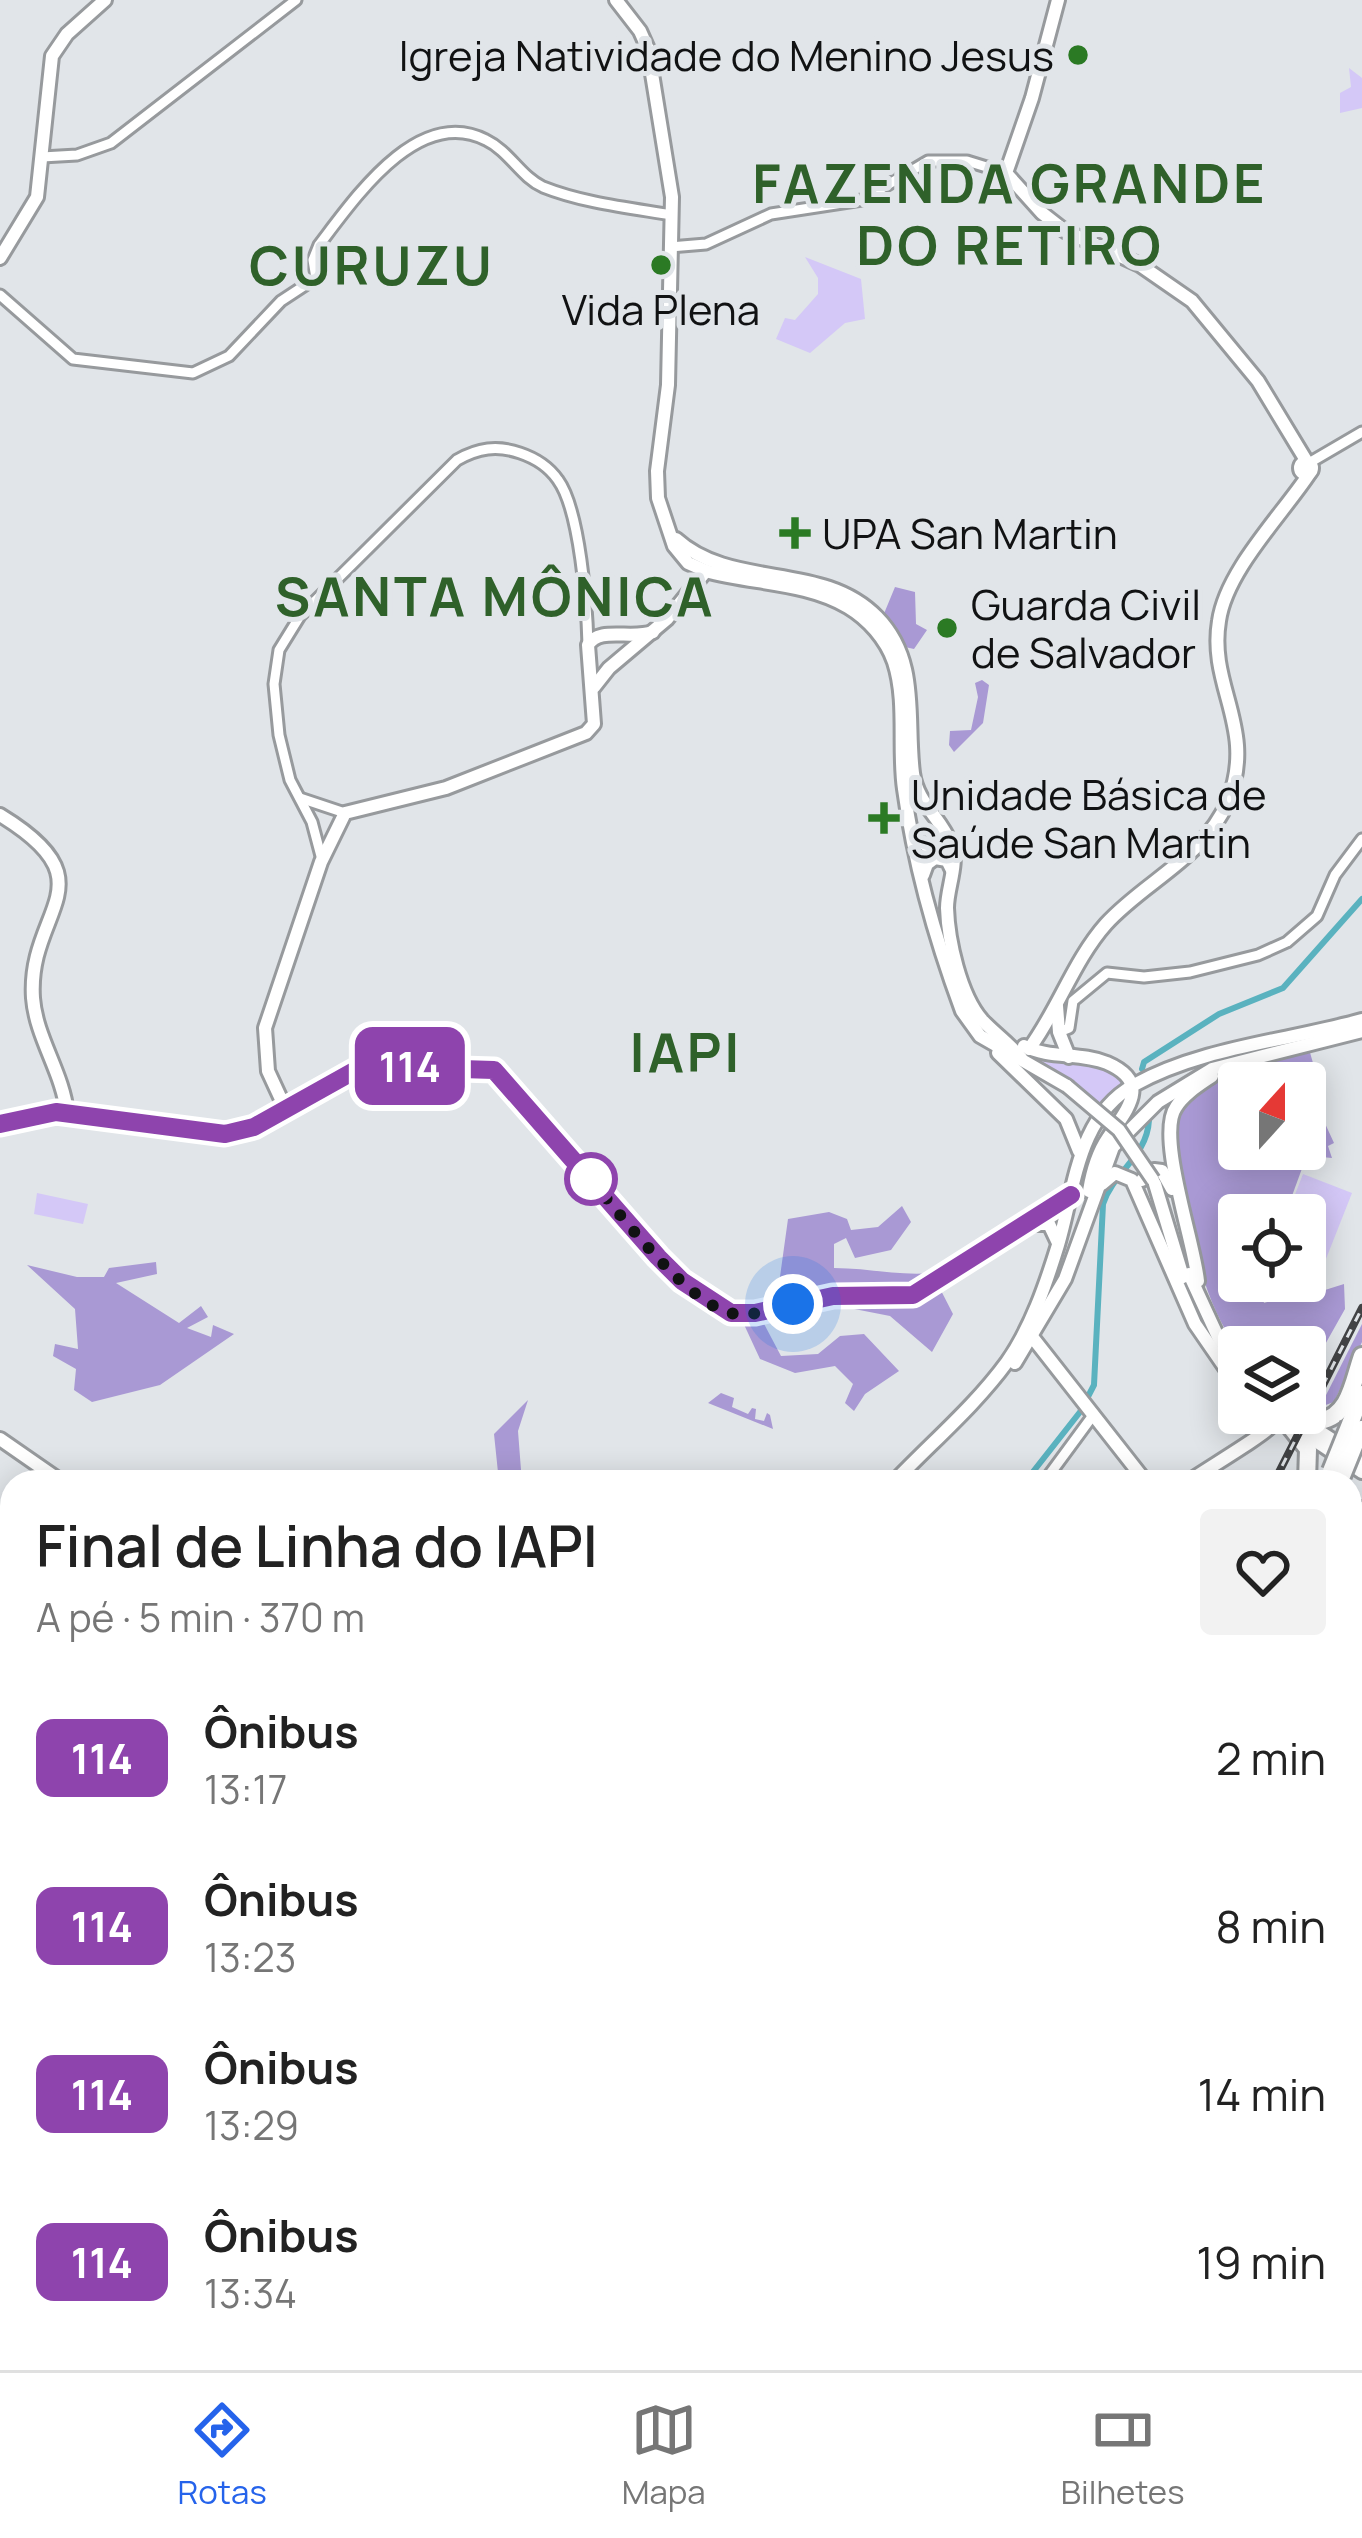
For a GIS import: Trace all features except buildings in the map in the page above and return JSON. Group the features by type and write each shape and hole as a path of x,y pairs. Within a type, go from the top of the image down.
{"highway":[{"path":"1326,1419 1337,1416 1346,1402 1362,1356"},
{"path":"1339,1470 1358,1427 1362,1394"},
{"path":"1299,1434 1306,1444 1309,1470"}],"main road":[{"path":"0,258 34,204 48,69 56,49 105,0"},
{"path":"616,0 648,50 670,177 668,385 657,468 662,513 693,576 690,591"},
{"path":"1020,1057 1105,925 1198,846 1226,806 1239,747 1219,659 1220,615 1238,576 1308,465 1258,381 1192,301 1123,255 1065,231 1006,173 1058,0"},
{"path":"670,535 694,555 729,572 827,597 851,609 880,635 898,680 903,785 911,831 959,1003 1008,1055 1110,1064 1132,1086 1131,1104 1106,1140 1092,1175 1088,1216"},
{"path":"688,563 706,572 831,588 883,623 907,671 916,787 952,844 949,929 982,1029"},
{"path":"593,688 706,572"},
{"path":"690,591 729,572"},
{"path":"286,1110 265,1058 264,1036 321,862 345,813 446,788 576,739 594,724 588,645 593,637 652,632"},
{"path":"589,665 609,668"},
{"path":"0,815 43,845 58,872 58,898 34,976 33,995 68,1113"},
{"path":"911,831 932,849 940,842 942,830"},
{"path":"922,877 935,857 946,860 953,871"},
{"path":"1057,1005 1059,1032 1069,1057"},
{"path":"905,1470 1014,1350 1058,1243 1088,1132 1106,1106 1132,1086 1215,1055 1362,1020"},
{"path":"1106,1140 1202,1074 1362,1031"},
{"path":"1020,1057 1067,1087 1119,1130 1170,1211 1218,1338"},
{"path":"1020,1057 1088,1132 1106,1140"},
{"path":"1020,1057 1071,1126 1079,1148 1078,1169"},
{"path":"1204,1309 1168,1130 1183,1098 1242,1060"},
{"path":"0,1124 29,1115 68,1113 225,1134 254,1127 363,1066 494,1070 658,1257 682,1281 731,1313 755,1313 833,1296 906,1297 1071,1195"},
{"path":"1160,1074 1155,1093 1168,1095"},
{"path":"915,1470 1006,1375 1033,1338 1065,1279 1113,1147 1127,1129"},
{"path":"1144,1204 1143,1177 1154,1170 1162,1172 1170,1182 1198,1281"},
{"path":"1093,1201 1107,1176 1119,1173 1132,1180 1195,1324 1218,1351"},
{"path":"1154,1182 1189,1294 1218,1344"},
{"path":"1052,1207 1047,1216 1058,1243"},
{"path":"1012,1233 1033,1224 1049,1224"},
{"path":"1014,1350 1033,1338"},
{"path":"1033,1338 1137,1470"},
{"path":"1205,1470 1244,1442 1267,1434"},
{"path":"1311,1434 1359,1470"},
{"path":"1319,1434 1362,1459"},
{"path":"0,1439 45,1470"}],"street":[{"path":"42,157 77,155 111,143 296,0"},
{"path":"0,295 73,359 193,374 229,356 281,301 316,278 314,255 326,236 398,155 423,138 450,131 469,132 496,145 539,185 672,215"},
{"path":"670,248 706,244 772,214 862,200 928,161 967,161 1006,173"},
{"path":"1308,465 1362,432"},
{"path":"321,862 317,833 288,774 276,718 274,671 284,640 300,616 458,460 485,448 510,450 538,461 560,481 573,519 588,645"},
{"path":"587,613 605,634"},
{"path":"300,798 345,813"},
{"path":"1059,1032 1070,1027 1076,998 1107,973 1151,977 1190,972 1258,955 1292,939 1317,916 1336,875 1362,839"},
{"path":"1052,1470 1092,1411"}],"shaded area":[{"path":"1349,68 1362,78 1362,108 1340,113 1340,93 1351,87"},
{"path":"805,257 861,279 865,319 845,323 810,353 776,339 785,318 795,320 818,294 818,278"},
{"path":"895,587 915,592 916,624 927,630 914,649 905,647 883,616"},
{"path":"982,680 989,685 983,723 954,752 949,745 950,731 971,730 978,697 975,683"},
{"path":"1015,1045 1103,1069 1126,1085 1103,1105"},
{"path":"1309,1049 1313,1062 1256,1062"},
{"path":"1218,1077 1218,1170 1301,1170 1293,1194 1218,1194 1218,1302 1326,1302 1326,1290 1344,1284 1345,1309 1326,1343 1326,1326 1224,1326 1212,1301 1194,1244 1172,1127 1181,1108"},
{"path":"1326,1126 1334,1143 1328,1146 1332,1158 1326,1157"},
{"path":"1303,1174 1352,1193 1326,1259 1326,1194 1295,1194"},
{"path":"37,1193 88,1204 83,1224 34,1214"},
{"path":"902,1206 911,1222 891,1250 855,1258 846,1238 834,1244 834,1268 932,1273 953,1314 932,1352 890,1316 839,1306 774,1320 788,1219 829,1212 847,1219 851,1230 878,1227"},
{"path":"156,1262 157,1274 116,1283 179,1323 201,1306 208,1317 187,1328 211,1337 213,1325 234,1334 160,1385 92,1402 74,1390 76,1369 53,1356 55,1344 78,1349 75,1309 27,1265 77,1277 104,1277 109,1268"},
{"path":"741,1318 761,1318 781,1356 818,1354 840,1336 864,1334 899,1371 865,1394 854,1411 845,1403 853,1384 835,1366 795,1373 760,1359"},
{"path":"1362,1324 1362,1342 1334,1402 1326,1405 1326,1395"},
{"path":"721,1393 734,1398 732,1407 748,1414 756,1409 755,1419 764,1421 770,1415 773,1429 708,1403"},
{"path":"528,1400 518,1431 521,1470 498,1470 494,1434"}],"waterway":[{"path":"1142,1069 1144,1062 1219,1014 1283,988 1362,899"},
{"path":"1034,1470 1080,1412 1094,1385 1103,1204 1143,1144 1149,1120"}],"railway":[{"path":"1280,1470 1362,1308"}],"bus line":[{"name":"114","path":"0,1124 56,1112 235,1133 363,1066 494,1070 682,1281 722,1310 743,1314 819,1298 913,1295 1071,1195"}],"place":[{"name":"Igreja Natividade do Menino Jesus","path":"1078,55"},
{"name":"Vida Plena","path":"661,265"},
{"name":"UPA San Martin","path":"795,533"},
{"name":"Guarda Civil de Salvador","path":"947,628"},
{"name":"Unidade Básica de Saúde San Martin","path":"884,818"}],"district":[{"name":"FAZENDA GRANDE DO RETIRO","path":"1010,213"},
{"name":"CURUZU","path":"372,264"},
{"name":"SANTA MÔNICA","path":"495,595"},
{"name":"IAPI","path":"686,1051"}],"route":[{"path":"591,1179 578,1164 658,1257 722,1310 755,1313 793,1304"}]}
